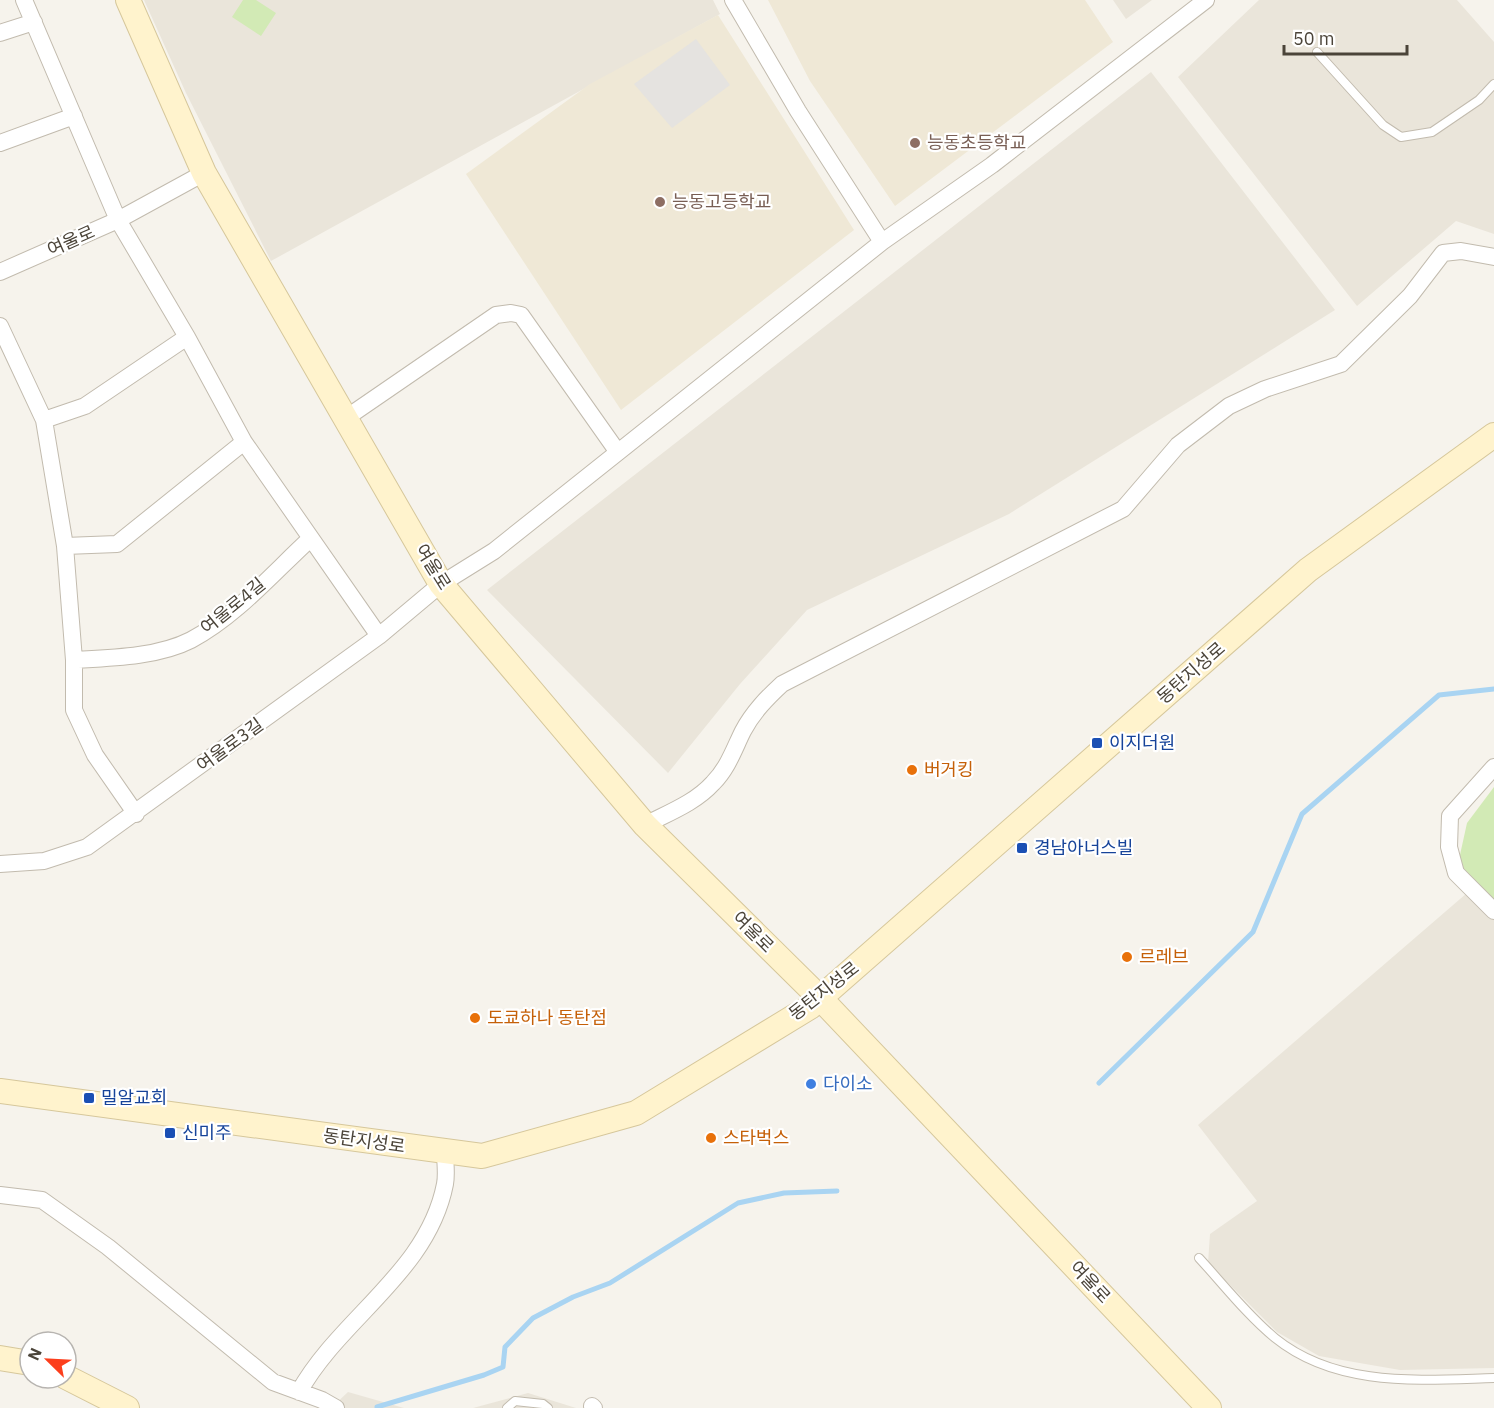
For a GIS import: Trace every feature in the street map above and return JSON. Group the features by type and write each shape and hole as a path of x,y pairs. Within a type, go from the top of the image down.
{"street":[{"path":"24,0 118,220 187,337 244,442 379,636"},
{"name":"여울로","path":"128,0 204,172 441,584 645,825 820,998 1209,1408"},
{"path":"733,0 798,111 882,242"},
{"name":"여울로3길","path":"0,864 44,861 87,847 136,814 379,636 441,584 494,551 882,242 992,165 1206,0"},
{"path":"0,33 34,22"},
{"path":"0,143 74,116"},
{"name":"여울로","path":"0,272 118,220 204,172"},
{"path":"645,825 684,806 713,784 731,759 743,730 759,707 782,684 1123,509 1178,445 1229,406 1265,389 1341,364 1410,296 1443,253 1461,251 1494,257"},
{"path":"346,418 496,315 511,313 521,315 617,451"},
{"path":"0,326 44,420 64,546 75,660 74,710 95,755 136,814"},
{"path":"44,420 85,406 187,337"},
{"name":"동탄지성로","path":"0,1091 482,1156 636,1113 810,1007 1308,570 1494,435"},
{"path":"64,546 117,544 244,442"},
{"name":"여울로4길","path":"75,660 138,656 190,640 230,612 310,539"},
{"path":"1494,767 1450,816 1449,847 1456,873 1494,911"},
{"path":"299,1392 310,1372 385,1289 428,1234 445,1184 446,1152"},
{"path":"0,1195 42,1200 108,1247 273,1382 336,1408"},
{"path":"0,1358 18,1361"},
{"path":"78,1383 127,1408"}],"lane":[{"path":"1317,52 1383,124 1401,136 1432,132 1479,100 1494,84"},
{"path":"1199,1258 1275,1338 1319,1363 1359,1376 1398,1380 1494,1378"},
{"path":"507,1408 515,1401 543,1404 548,1408"}],"shaded area":[{"path":"144,0 713,0 720,14 271,261 186,93"},
{"name":"능동초등학교","path":"768,0 1085,0 1113,42 895,206 810,81"},
{"path":"1113,0 1152,0 1126,19"},
{"path":"1259,0 1457,0 1494,42 1494,234 1456,221 1357,306 1178,77"},
{"name":"능동고등학교","path":"718,15 854,230 621,410 466,174 590,84"},
{"path":"696,39 730,85 672,128 634,84"},
{"path":"1151,72 1335,310 1009,514 807,610 740,684 668,773 487,590"},
{"path":"1467,893 1494,920 1494,1368 1400,1370 1319,1356 1277,1332 1208,1263 1210,1234 1257,1201 1198,1125"},
{"path":"348,1392 404,1408 331,1408"},
{"path":"528,1393 576,1408 473,1408"}],"green space":[{"path":"243,0 256,0 276,13 261,36 232,17"},
{"path":"1494,787 1494,908 1456,873 1467,823"}],"waterway":[{"path":"1099,1083 1253,932 1302,814 1439,695 1494,689"},
{"path":"377,1407 484,1375 503,1367 505,1347 533,1318 573,1297 610,1283 738,1203 784,1193 837,1191"}],"place":[{"name":"능동초등학교","path":"915,143"},
{"name":"능동고등학교","path":"660,202"},
{"name":"이지더원","path":"1097,743"},
{"name":"버거킹","path":"912,770"},
{"name":"경남아너스빌","path":"1022,848"},
{"name":"르레브","path":"1127,957"},
{"name":"도쿄하나 동탄점","path":"475,1018"},
{"name":"다이소","path":"811,1084"},
{"name":"밀알교회","path":"89,1098"},
{"name":"신미주","path":"170,1133"},
{"name":"스타벅스","path":"711,1138"}]}
